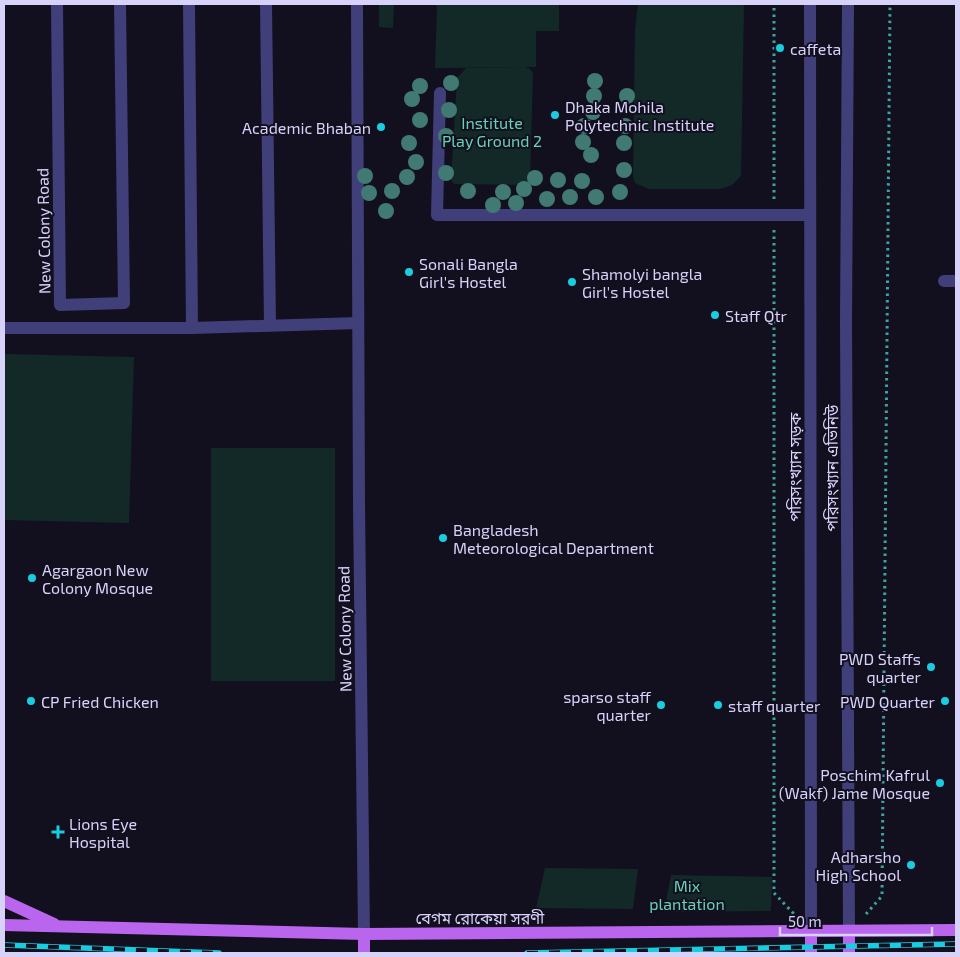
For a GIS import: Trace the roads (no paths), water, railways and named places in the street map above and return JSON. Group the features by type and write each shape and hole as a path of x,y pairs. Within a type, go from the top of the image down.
{"main road":[{"path":"4,901 59,926"},
{"name":"বেগম রোকেয়া সরণী","path":"4,925 364,934 956,930"},
{"path":"811,931 811,953"},
{"path":"848,953 849,932"},
{"path":"364,934 364,953"}],"street":[{"name":"New Colony Road","path":"57,4 60,305 124,303 120,4"},
{"path":"189,4 192,328"},
{"path":"266,4 270,326"},
{"name":"New Colony Road","path":"357,4 364,934"},
{"name":"পরিসংখ্যান সড়ক","path":"810,4 811,931"},
{"name":"পরিসংখ্যান এভিনিউ","path":"848,4 846,322 849,932"},
{"path":"440,93 437,215 810,214"},
{"path":"4,328 192,328 358,323"}],"railway":[{"path":"527,953 956,944"},
{"path":"4,945 219,953"}],"place":[{"name":"caffeta","path":"780,48"},
{"name":"Dhaka Mohila Polytechnic Institute","path":"555,115"},
{"name":"Academic Bhaban","path":"381,127"},
{"name":"Sonali Bangla Girl's Hostel","path":"409,272"},
{"name":"Shamolyi bangla Girl's Hostel","path":"572,282"},
{"name":"Staff Qtr","path":"715,315"},
{"name":"Bangladesh Meteorological Department","path":"443,538"},
{"name":"Agargaon New Colony Mosque","path":"32,578"},
{"name":"PWD Staffs quarter","path":"931,667"},
{"name":"CP Fried Chicken","path":"31,701"},
{"name":"PWD Quarter","path":"945,701"},
{"name":"sparso staff quarter","path":"661,705"},
{"name":"staff quarter","path":"718,705"},
{"name":"Poschim Kafrul (Wakf) Jame Mosque","path":"940,783"},
{"name":"Lions Eye Hospital","path":"58,832"},
{"name":"Adharsho High School","path":"911,865"}],"park label":[{"name":"Institute Play Ground 2","path":"492,131"},
{"name":"Mix plantation","path":"687,894"}]}
